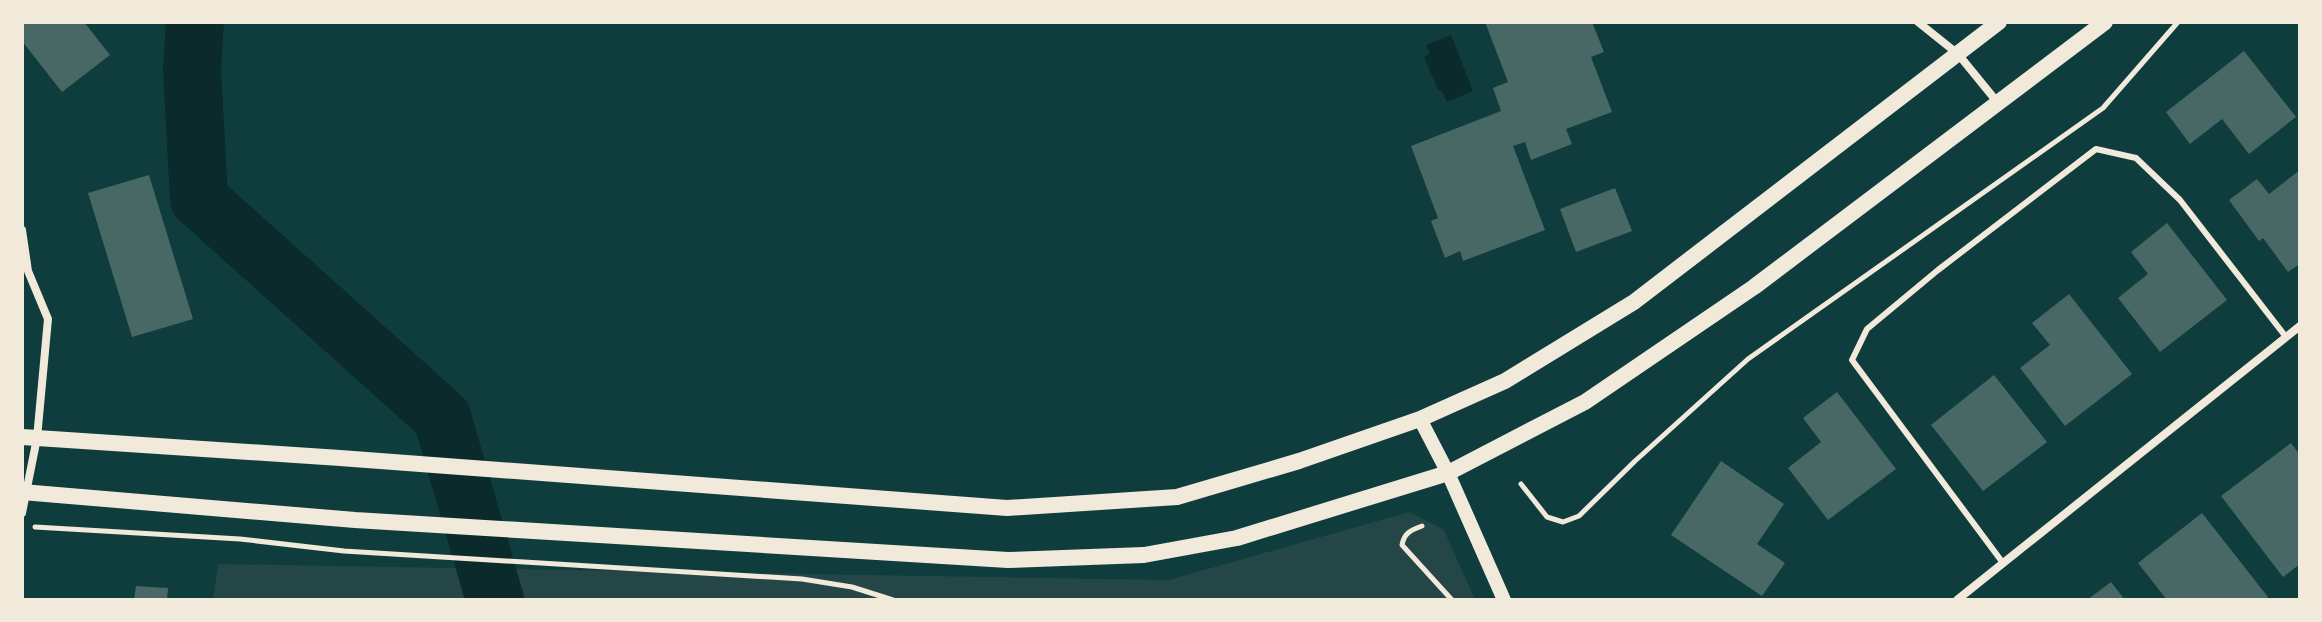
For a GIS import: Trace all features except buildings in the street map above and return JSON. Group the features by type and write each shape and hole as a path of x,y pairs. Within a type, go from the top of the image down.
{"main road":[{"path":"29,437 1007,508 1177,497 1299,461 1420,419 1505,381 1634,302 1999,22"},
{"path":"24,493 355,520 1008,560 1144,555 1237,538 1448,473 1585,402 1754,287 2105,22"}],"street":[{"path":"1918,22 1958,54 1998,103"},
{"path":"22,230 28,271 48,319 29,437 22,513"},
{"path":"22,279 28,271"},
{"path":"1957,600 2300,326"},
{"path":"1420,419 1448,473 1504,600"}],"lane":[{"path":"2003,563 1852,360 1867,329 1938,270 2096,149 2136,158 2180,200 2286,337"}],"path":[{"path":"1521,484 1547,517 1563,522 1579,516 1748,359 2103,108 2178,22"},
{"path":"1422,526 1409,531 1402,545 1452,600"},
{"path":"22,527 240,539 344,551 802,579 852,587 893,600"}],"shaded area":[{"path":"1451,35 1473,91 1447,102 1442,91 1438,90 1424,57 1430,54 1426,45"},
{"path":"1409,512 1444,530 1475,600 213,600 218,564 1169,580"}],"waterway":[{"path":"195,22 192,69 199,199 442,417 495,600"}]}
